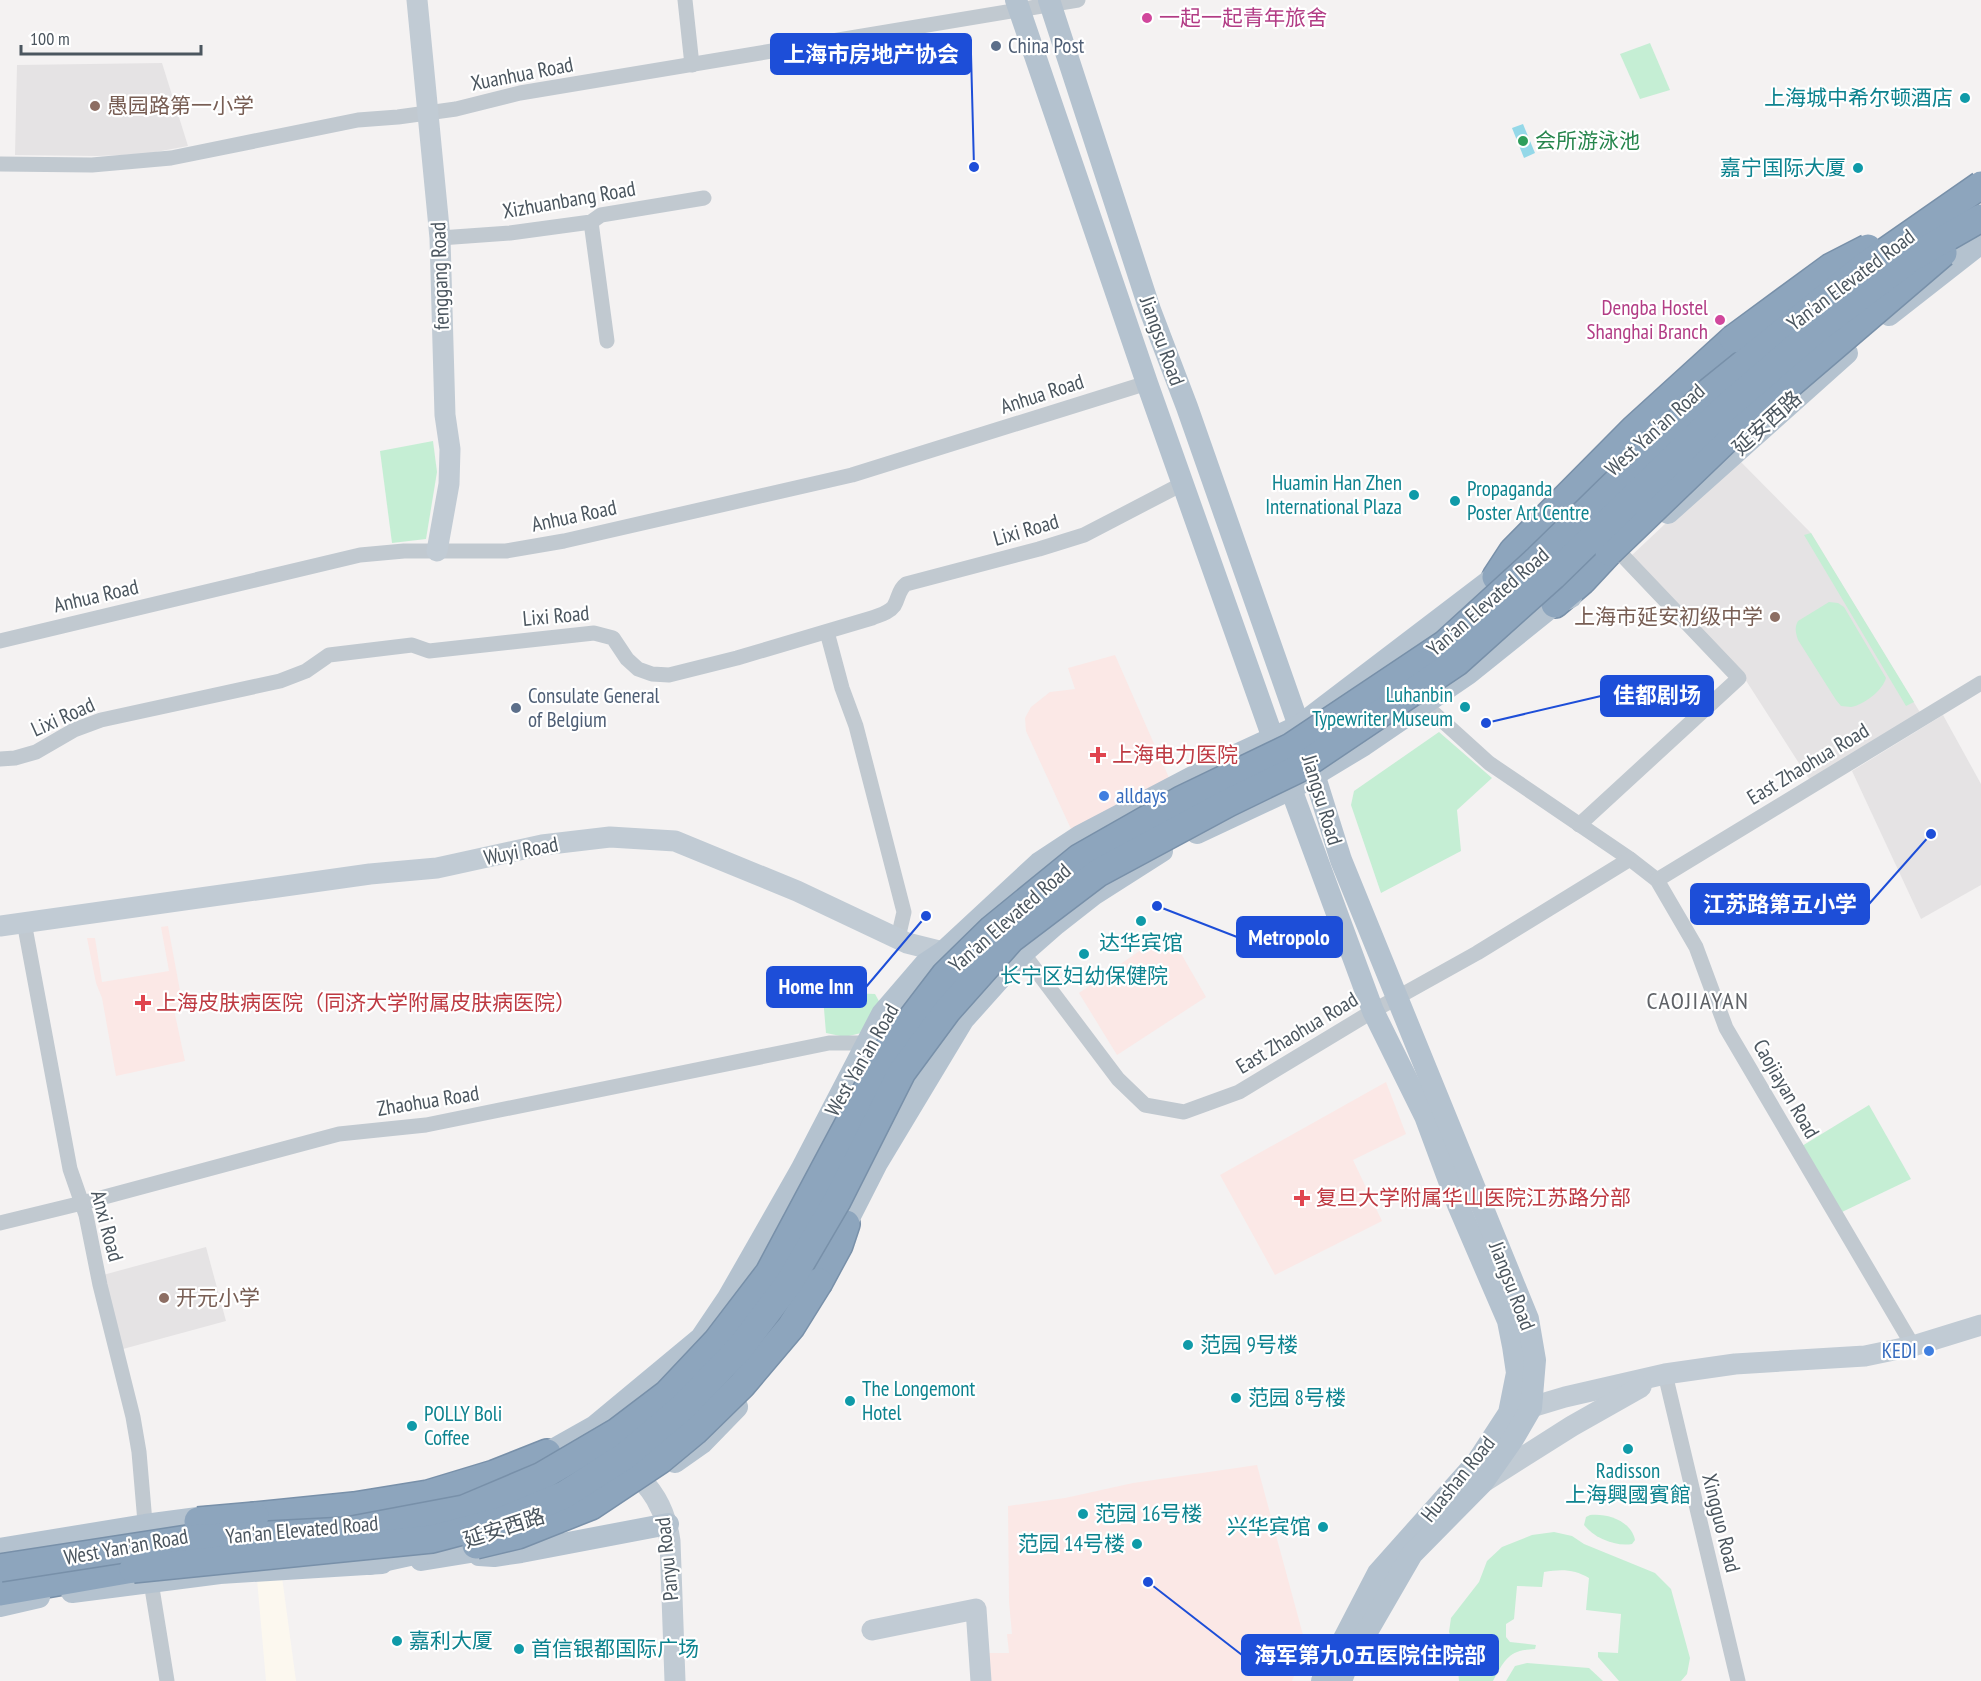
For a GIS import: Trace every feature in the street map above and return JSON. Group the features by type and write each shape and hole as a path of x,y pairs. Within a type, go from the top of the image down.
{"highway":[{"path":"1496,577 1513,551 1634,429 1733,339 1832,267 1974,190"},
{"name":"Yan'an Elevated Road","path":"0,1569 187,1539 347,1531 464,1509 542,1476 617,1432 668,1394 717,1341 769,1273 889,1048 945,975 992,929 1079,858 1181,800 1291,747 1445,644 1538,559 1710,391 1866,265 1974,190"},
{"path":"1555,604 1615,554 1735,431 1981,219"},
{"name":"Yan'an Elevated Road","path":"0,1592 133,1569 368,1555 504,1520 564,1495 625,1456 683,1407 747,1339 789,1283 837,1201 902,1072 947,1011 1011,939 1098,873 1228,803 1298,769 1457,662 1552,576 1724,409 1817,329 1911,258 1981,219"},
{"path":"368,1555 458,1550 518,1535 591,1506 660,1460 695,1431 742,1385 791,1327 839,1245 846,1224"},
{"path":"70,1556 174,1524 354,1506 417,1496 439,1491 547,1453"}],"main road":[{"name":"Jiangsu Road","path":"1050,3 1150,310 1187,407 1299,726 1341,861 1528,1319 1535,1360 1531,1408 1483,1482"},
{"name":"Jiangsu Road","path":"1017,5 1291,789 1373,1011 1425,1116 1458,1205 1508,1321 1517,1373 1509,1413"},
{"name":"West Yan'an Road","path":"0,1569 146,1532 425,1487 547,1453 595,1426 701,1338 728,1298 795,1180 882,1014 926,964 943,952 1039,863 1080,836 1223,761 1299,726 1524,554 1680,403 1981,171"},
{"name":"West Yan'an Road","path":"0,1606 62,1592 368,1555 404,1562 465,1554 532,1541 629,1495 638,1475 702,1443 792,1345 840,1268 846,1224 877,1164 963,1020 1023,952 1093,895 1171,846 1291,789 1364,745 1468,674 1555,604 1572,577 1796,359 1944,244 1981,219"},
{"name":"延安西路","path":"1615,554 1866,336 1981,243"},
{"path":"1852,316 1866,336"},
{"path":"1774,381 1792,400"},
{"name":"Huashan Road","path":"1322,1681 1378,1573 1477,1462 1509,1413"},
{"name":"延安西路","path":"368,1555 472,1541 562,1509 638,1475"},
{"name":"Huashan Road","path":"1341,1681 1346,1668 1412,1554 1483,1482"},
{"path":"465,1554 494,1556 668,1524"},
{"path":"0,1549 146,1532"}],"street":[{"name":"fenggang Road","path":"417,0 440,238 445,415 450,449 449,484 437,551"},
{"path":"685,0 692,65"},
{"name":"Xuanhua Road","path":"0,164 84,165 146,162 204,153 358,120 428,114 520,93 692,65 1017,5 1078,0"},
{"name":"Xizhuanbang Road","path":"440,238 510,233 591,222 601,215 704,198"},
{"path":"591,222 607,341"},
{"name":"Anhua Road","path":"0,641 360,555 393,552 506,551 564,541 852,475 1148,383"},
{"name":"Lixi Road","path":"0,759 36,752 74,730 101,720 298,676 329,655 412,645 429,651 594,633 613,638 627,659 638,669 652,674 669,675 737,658 885,613 895,604 902,587 912,581 1039,549 1084,535 1184,483"},
{"path":"1579,825 1739,678 1615,554"},
{"path":"827,632 842,688 856,726 904,912 898,938"},
{"name":"East Zhaohua Road","path":"1657,880 1981,683"},
{"name":"Caojiayan Road","path":"1425,705 1489,763 1630,859 1657,880 1696,947 1726,1028 1913,1346"},
{"name":"Wuyi Road","path":"0,926 360,876 437,868 542,845 610,837 675,841 797,891 898,938 943,952 1023,952"},
{"name":"East Zhaohua Road","path":"1023,952 1118,1079 1145,1105 1184,1112 1239,1092 1373,1011 1397,1000 1477,954 1630,859"},
{"name":"Anxi Road","path":"24,922 70,1169 82,1203 133,1417 139,1452 146,1532"},
{"name":"Zhaohua Road","path":"0,1223 339,1134 426,1125 829,1043 867,1042"},
{"name":"Huashan Road","path":"1509,1413 1565,1397 1665,1374 1735,1364 1865,1356 1913,1346 1981,1324"},
{"name":"Huashan Road","path":"1483,1482 1572,1426 1665,1374"},
{"name":"Xingguo Road","path":"1665,1374 1738,1681"},
{"name":"Panyu Road","path":"595,1426 609,1448 638,1475 663,1509 668,1524 675,1681"},
{"path":"151,1582 167,1681"},
{"path":"872,1630 976,1609 981,1681"}],"shaded area":[{"name":"愚园路第一小学","path":"162,63 188,146 145,154 15,155 17,65"},
{"name":"上海市延安初级中学","path":"1736,457 1811,533 1921,714 1811,782 1745,679 1631,556"},
{"name":"上海电力医院","path":"1115,655 1170,780 1071,829 1026,731 1025,718 1031,707 1050,692 1075,689 1068,668"},
{"path":"1943,715 1981,784 1981,885 1921,919 1852,771"},
{"name":"上海皮肤病医院（同济大学附属皮肤病医院）","path":"168,926 183,1007 174,1010 185,1061 116,1076 102,998 96,983 87,938 95,938 102,982 169,971 161,927"},
{"path":"1168,931 1206,997 1117,1055 1079,993"},
{"name":"复旦大学附属华山医院江苏路分部","path":"1386,1082 1406,1134 1353,1160 1382,1221 1275,1275 1220,1175"},
{"name":"开元小学","path":"206,1247 226,1321 123,1349 103,1275"},
{"path":"1257,1465 1306,1646 1292,1681 990,1681 989,1653 1009,1653 1007,1634 1012,1634 1009,1602 1008,1506 1065,1498 1133,1483"},
{"path":"282,1577 296,1681 266,1681 257,1579"}],"green space":[{"path":"1650,43 1670,90 1640,99 1620,54"},
{"path":"433,441 437,472 426,539 392,543 380,451"},
{"path":"1811,533 1914,702 1906,706 1804,535"},
{"path":"1829,602 1838,603 1844,607 1886,678 1872,696 1851,707 1841,706 1836,700 1798,640 1796,633 1798,621"},
{"path":"1439,732 1492,778 1457,810 1461,851 1381,893 1351,805 1354,791"},
{"path":"831,984 850,993 875,994 880,1003 865,1032 845,1037 826,1033 823,997"},
{"path":"1869,1105 1911,1179 1842,1212 1802,1146"},
{"path":"1604,1515 1624,1523 1633,1533 1635,1540 1632,1544 1626,1545 1599,1538 1584,1525 1586,1517"},
{"path":"1554,1532 1572,1536 1584,1544 1655,1573 1671,1589 1690,1658 1687,1674 1681,1681 1619,1681 1598,1657 1598,1652 1618,1653 1621,1614 1586,1610 1589,1578 1573,1571 1562,1570 1544,1572 1542,1587 1517,1586 1514,1619 1506,1624 1506,1637 1510,1642 1536,1645 1535,1649 1519,1651 1509,1657 1493,1681 1459,1681 1456,1650 1449,1632 1451,1618 1479,1582 1487,1561 1502,1547 1532,1535"},
{"path":"1527,1663 1589,1668 1603,1681 1506,1681 1515,1666"}],"water":[{"name":"会所游泳池","path":"1523,124 1535,153 1524,158 1512,128"}],"place":[{"name":"一起一起青年旅舍","path":"1147,18"},
{"name":"China Post","path":"996,46"},
{"name":"上海城中希尔顿酒店","path":"1965,98"},
{"name":"愚园路第一小学","path":"95,106"},
{"name":"会所游泳池","path":"1523,141"},
{"name":"上海市房地产协会","path":"974,167"},
{"name":"嘉宁国际大厦","path":"1858,168"},
{"name":"Dengba Hostel Shanghai Branch","path":"1720,320"},
{"name":"Huamin Han Zhen International Plaza","path":"1414,495"},
{"name":"Propaganda Poster Art Centre","path":"1455,501"},
{"name":"上海市延安初级中学","path":"1775,617"},
{"name":"Luhanbin Typewriter Museum","path":"1465,707"},
{"name":"Consulate General of Belgium","path":"516,708"},
{"name":"佳都剧场","path":"1486,723"},
{"name":"上海电力医院","path":"1098,755"},
{"name":"alldays","path":"1104,796"},
{"name":"江苏路第五小学","path":"1931,834"},
{"name":"Metropolo","path":"1157,906"},
{"name":"Home Inn","path":"926,916"},
{"name":"达华宾馆","path":"1141,921"},
{"name":"长宁区妇幼保健院","path":"1084,954"},
{"name":"上海皮肤病医院（同济大学附属皮肤病医院）","path":"143,1003"},
{"name":"复旦大学附属华山医院江苏路分部","path":"1302,1198"},
{"name":"开元小学","path":"164,1298"},
{"name":"范园 9号楼","path":"1188,1345"},
{"name":"KEDI","path":"1929,1351"},
{"name":"范园 8号楼","path":"1236,1398"},
{"name":"The Longemont Hotel","path":"850,1401"},
{"name":"POLLY Boli Coffee","path":"412,1426"},
{"name":"Radisson 上海興國賓館","path":"1628,1449"},
{"name":"范园 16号楼","path":"1083,1514"},
{"name":"兴华宾馆","path":"1323,1527"},
{"name":"范园 14号楼","path":"1137,1544"},
{"name":"海军第九O五医院住院部","path":"1148,1582"},
{"name":"嘉利大厦","path":"397,1641"},
{"name":"首信银都国际广场","path":"519,1649"}],"district":[{"name":"CAOJIAYAN","path":"1698,1001"}]}
